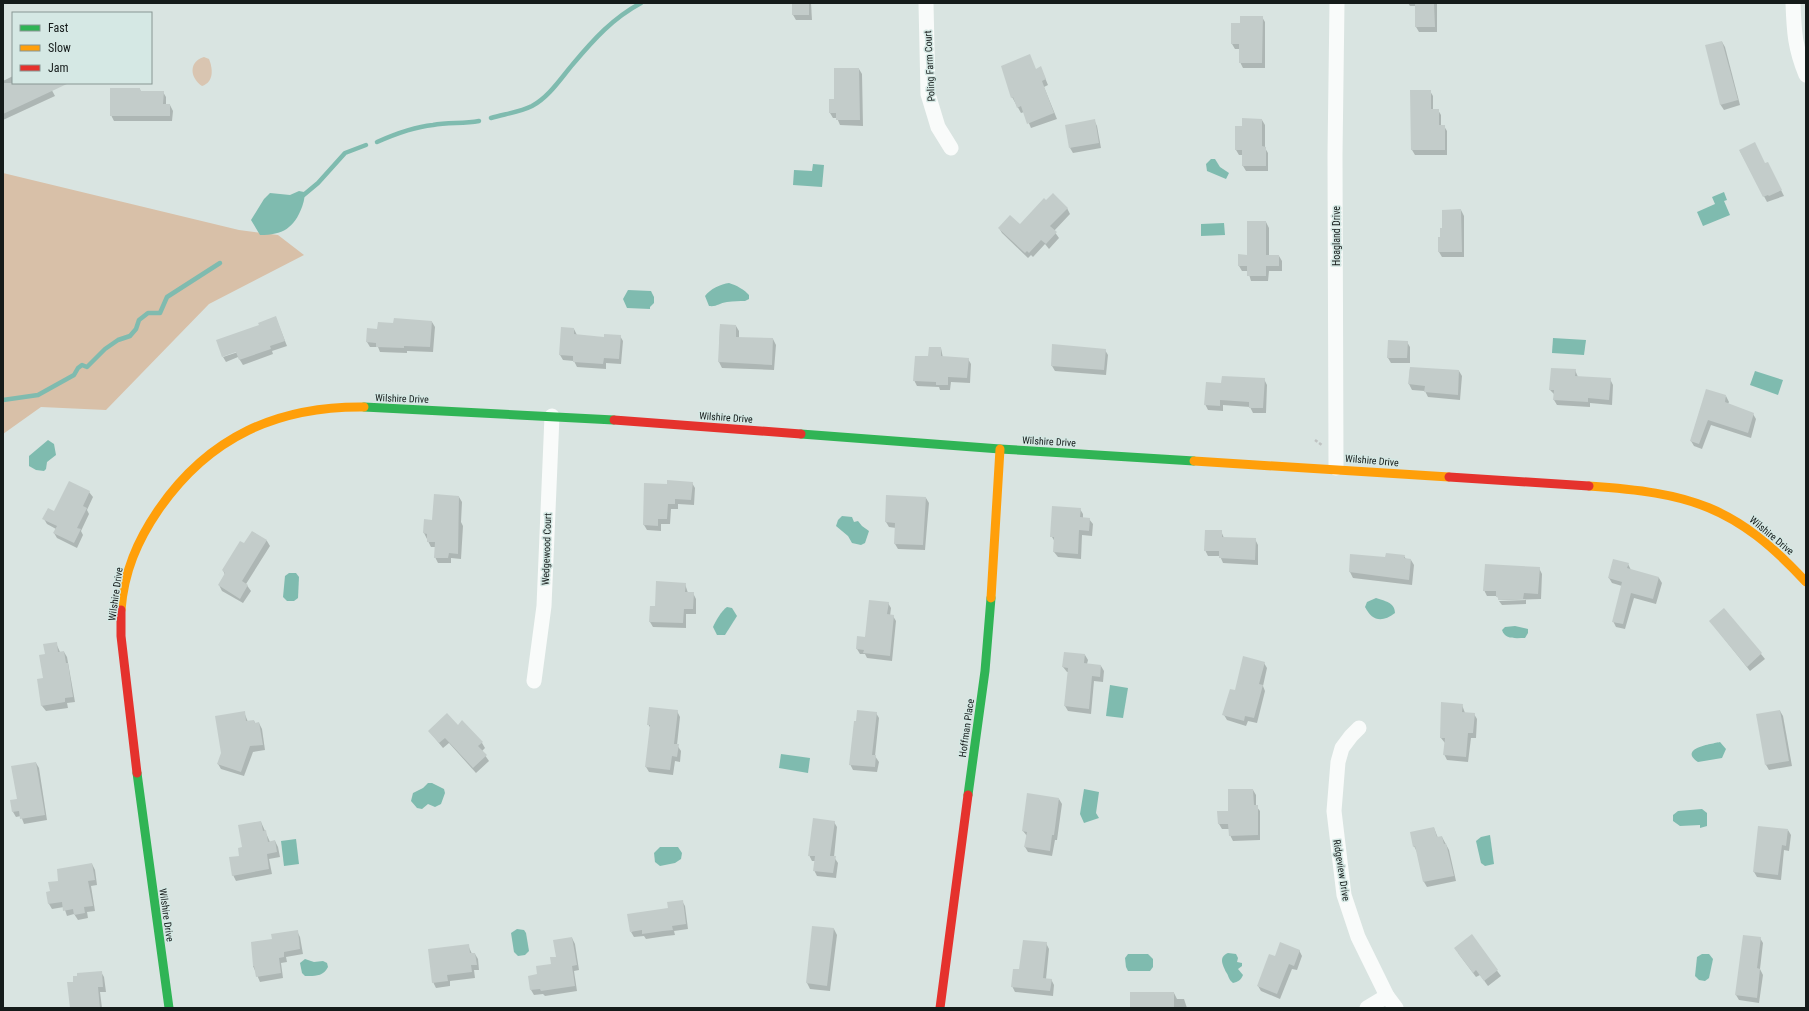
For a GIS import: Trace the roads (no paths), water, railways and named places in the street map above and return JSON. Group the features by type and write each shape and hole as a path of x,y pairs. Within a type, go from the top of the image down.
{"street":[{"name":"Poling Farm Court","path":"926,3 928,94 938,127 951,148"},
{"name":"Hoagland Drive","path":"1336,468 1335,155 1337,3"},
{"path":"1793,3 1794,38 1797,52 1806,75"},
{"name":"Wilshire Drive","path":"169,1008 143,822 121,636 120,615 127,572 134,551 148,526 179,482 200,461 219,448 252,430 284,416 327,406 552,416 1000,449 1336,468 1516,483 1587,485 1669,495 1692,500 1720,512 1760,536 1806,582"},
{"name":"Wedgewood Court","path":"534,681 544,606 552,416"},
{"name":"Hoffman Place","path":"940,1008 985,671 992,591 1000,449"},
{"name":"Ridgeview Drive","path":"1359,728 1350,736 1342,748 1338,762 1334,811 1344,895 1358,937 1387,996 1396,1008"},
{"path":"1367,1008 1387,996"}],"waterway":[{"path":"491,118 522,110 532,106 544,98 604,30 622,15 641,3"},
{"path":"377,142 418,127 479,121"},
{"path":"300,198 318,183 345,153 366,145"},
{"path":"3,400 38,395 74,375 78,368 82,365 87,367 105,349 118,340 130,336 136,329 139,320 148,313 160,313 167,297 220,263"}]}
